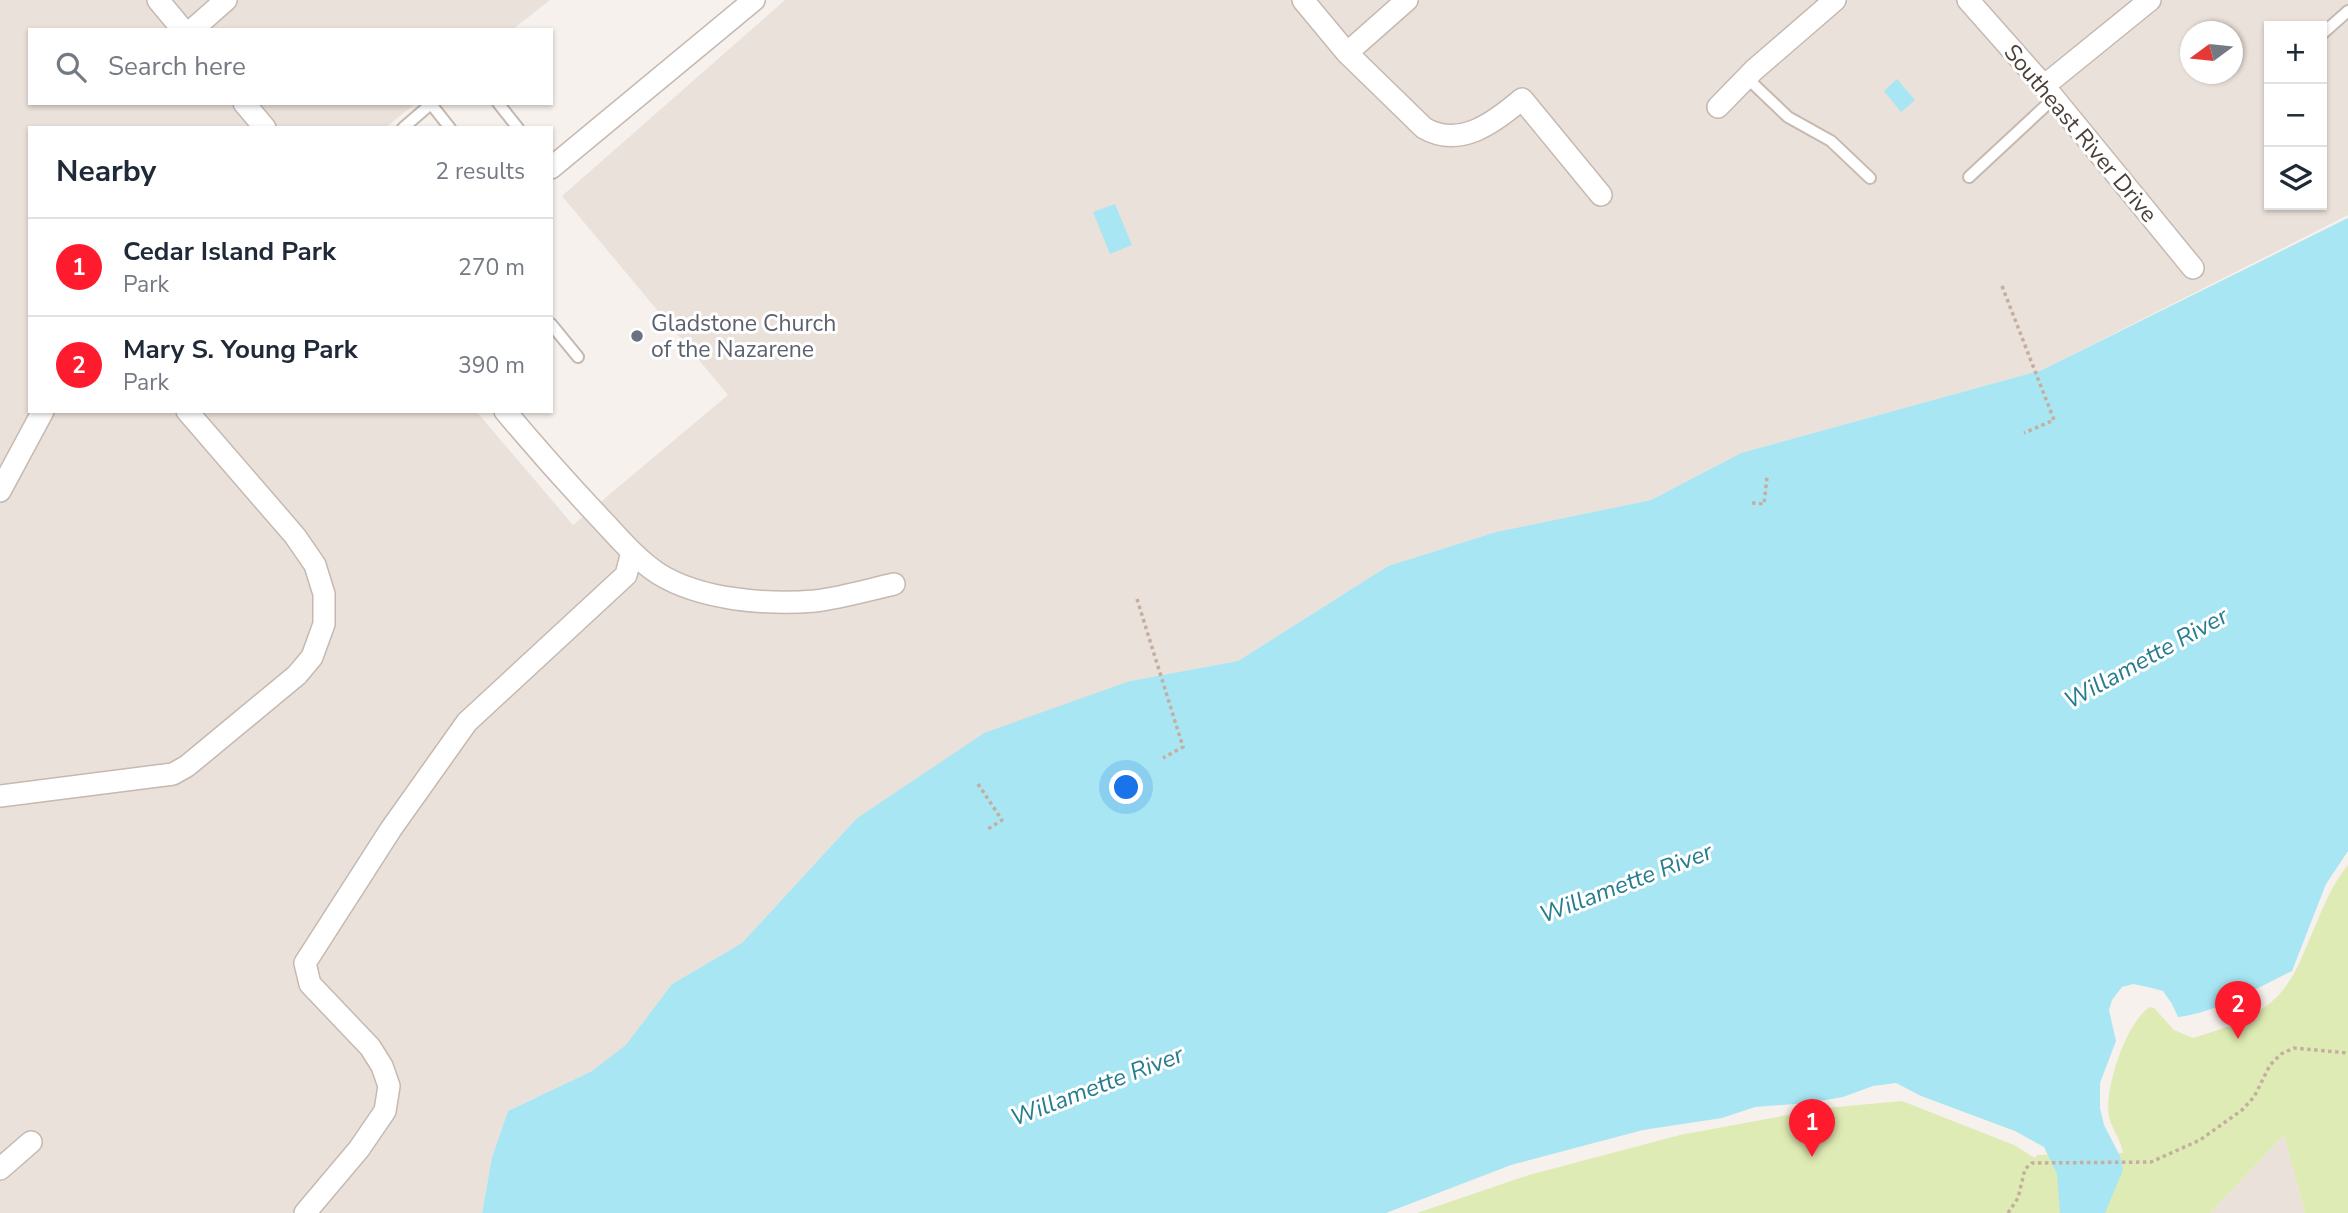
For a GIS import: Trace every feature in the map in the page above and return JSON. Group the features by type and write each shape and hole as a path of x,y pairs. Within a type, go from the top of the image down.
{"street":[{"path":"158,0 181,28"},
{"path":"193,28 226,0"},
{"path":"553,166 754,0"},
{"path":"1303,0 1347,53 1418,123 1439,135 1455,135 1486,127 1522,99 1601,195"},
{"path":"1347,53 1407,0"},
{"path":"1718,107 1746,77 1835,0"},
{"name":"Southeast River Drive","path":"1968,0 2049,92 2193,268"},
{"path":"2049,92 2150,0"},
{"path":"246,105 263,126"},
{"path":"0,491 42,413"},
{"path":"0,796 173,774 187,766 297,676 312,657 324,624 324,594 315,565 295,536 189,413"},
{"path":"507,413 547,461 632,552 659,574 693,589 730,598 764,601 816,601 894,584"},
{"path":"305,1213 359,1149 385,1111 389,1086 382,1066 370,1047 310,984 305,963 391,829 467,722 626,575 632,552"},
{"path":"0,1169 32,1142"}],"lane":[{"path":"2327,30 2348,11"},
{"path":"1746,77 1788,117 1831,141 1870,178"},
{"path":"1969,177 2049,92"},
{"path":"405,126 431,105"},
{"path":"433,105 448,126"},
{"path":"500,105 516,126"},
{"path":"553,326 578,357"}],"path":[{"path":"2002,286 2054,420 2024,433"},
{"path":"1752,503 1765,504 1767,477"},
{"path":"1137,599 1184,747 1163,758"},
{"path":"978,784 1002,820 988,829"},
{"path":"2008,1213 2018,1198 2025,1169 2032,1163 2151,1162 2200,1140 2242,1110 2254,1097 2270,1065 2281,1054 2294,1048 2348,1053"}],"shaded area":[{"path":"0,0 550,0 515,28 28,28 28,105 414,105 387,126 28,126 28,413 478,413 573,525 728,395 562,196 785,0 2348,0 2348,215 2042,370 1741,453 1651,500 1496,532 1388,566 1238,661 1130,681 856,819 742,943 672,984 627,1045 592,1071 508,1111 492,1157 482,1213 0,1213"},
{"path":"2284,1135 2305,1213 2210,1213"}],"green space":[{"path":"2348,865 2348,1213 2305,1213 2284,1135 2210,1213 1417,1213 1529,1175 1680,1135 1825,1108 1902,1101 2014,1145 2035,1158 2037,1155 2123,1153 2109,1117 2108,1105 2119,1057 2125,1041 2141,1015 2150,1007 2154,1008 2174,1030 2193,1038 2232,1025 2268,1005 2291,979 2330,892"}],"water":[{"path":"1897,79 1915,100 1901,112 1884,91"},
{"path":"1115,204 1132,245 1110,254 1093,212"},
{"name":"Willamette River","path":"2348,218 2348,851 2326,884 2292,971 2222,1005 2178,1017 2163,991 2148,987 2133,984 2122,987 2112,1000 2109,1010 2116,1041 2100,1083 2100,1108 2104,1125 2120,1156 2123,1170 2105,1213 2060,1213 2057,1174 2044,1147 2015,1131 1921,1096 1896,1083 1873,1086 1843,1097 1755,1107 1722,1118 1643,1130 1511,1165 1386,1213 482,1213 492,1157 508,1111 592,1071 626,1045 672,984 742,943 856,819 984,733 1130,681 1238,661 1388,566 1496,532 1651,500 1741,453 2042,370"}],"place":[{"name":"Gladstone Church of the Nazarene","path":"637,336"},
{"name":"Mary S. Young Park","path":"2238,1039"},
{"name":"Cedar Island Park","path":"1812,1157"}]}
